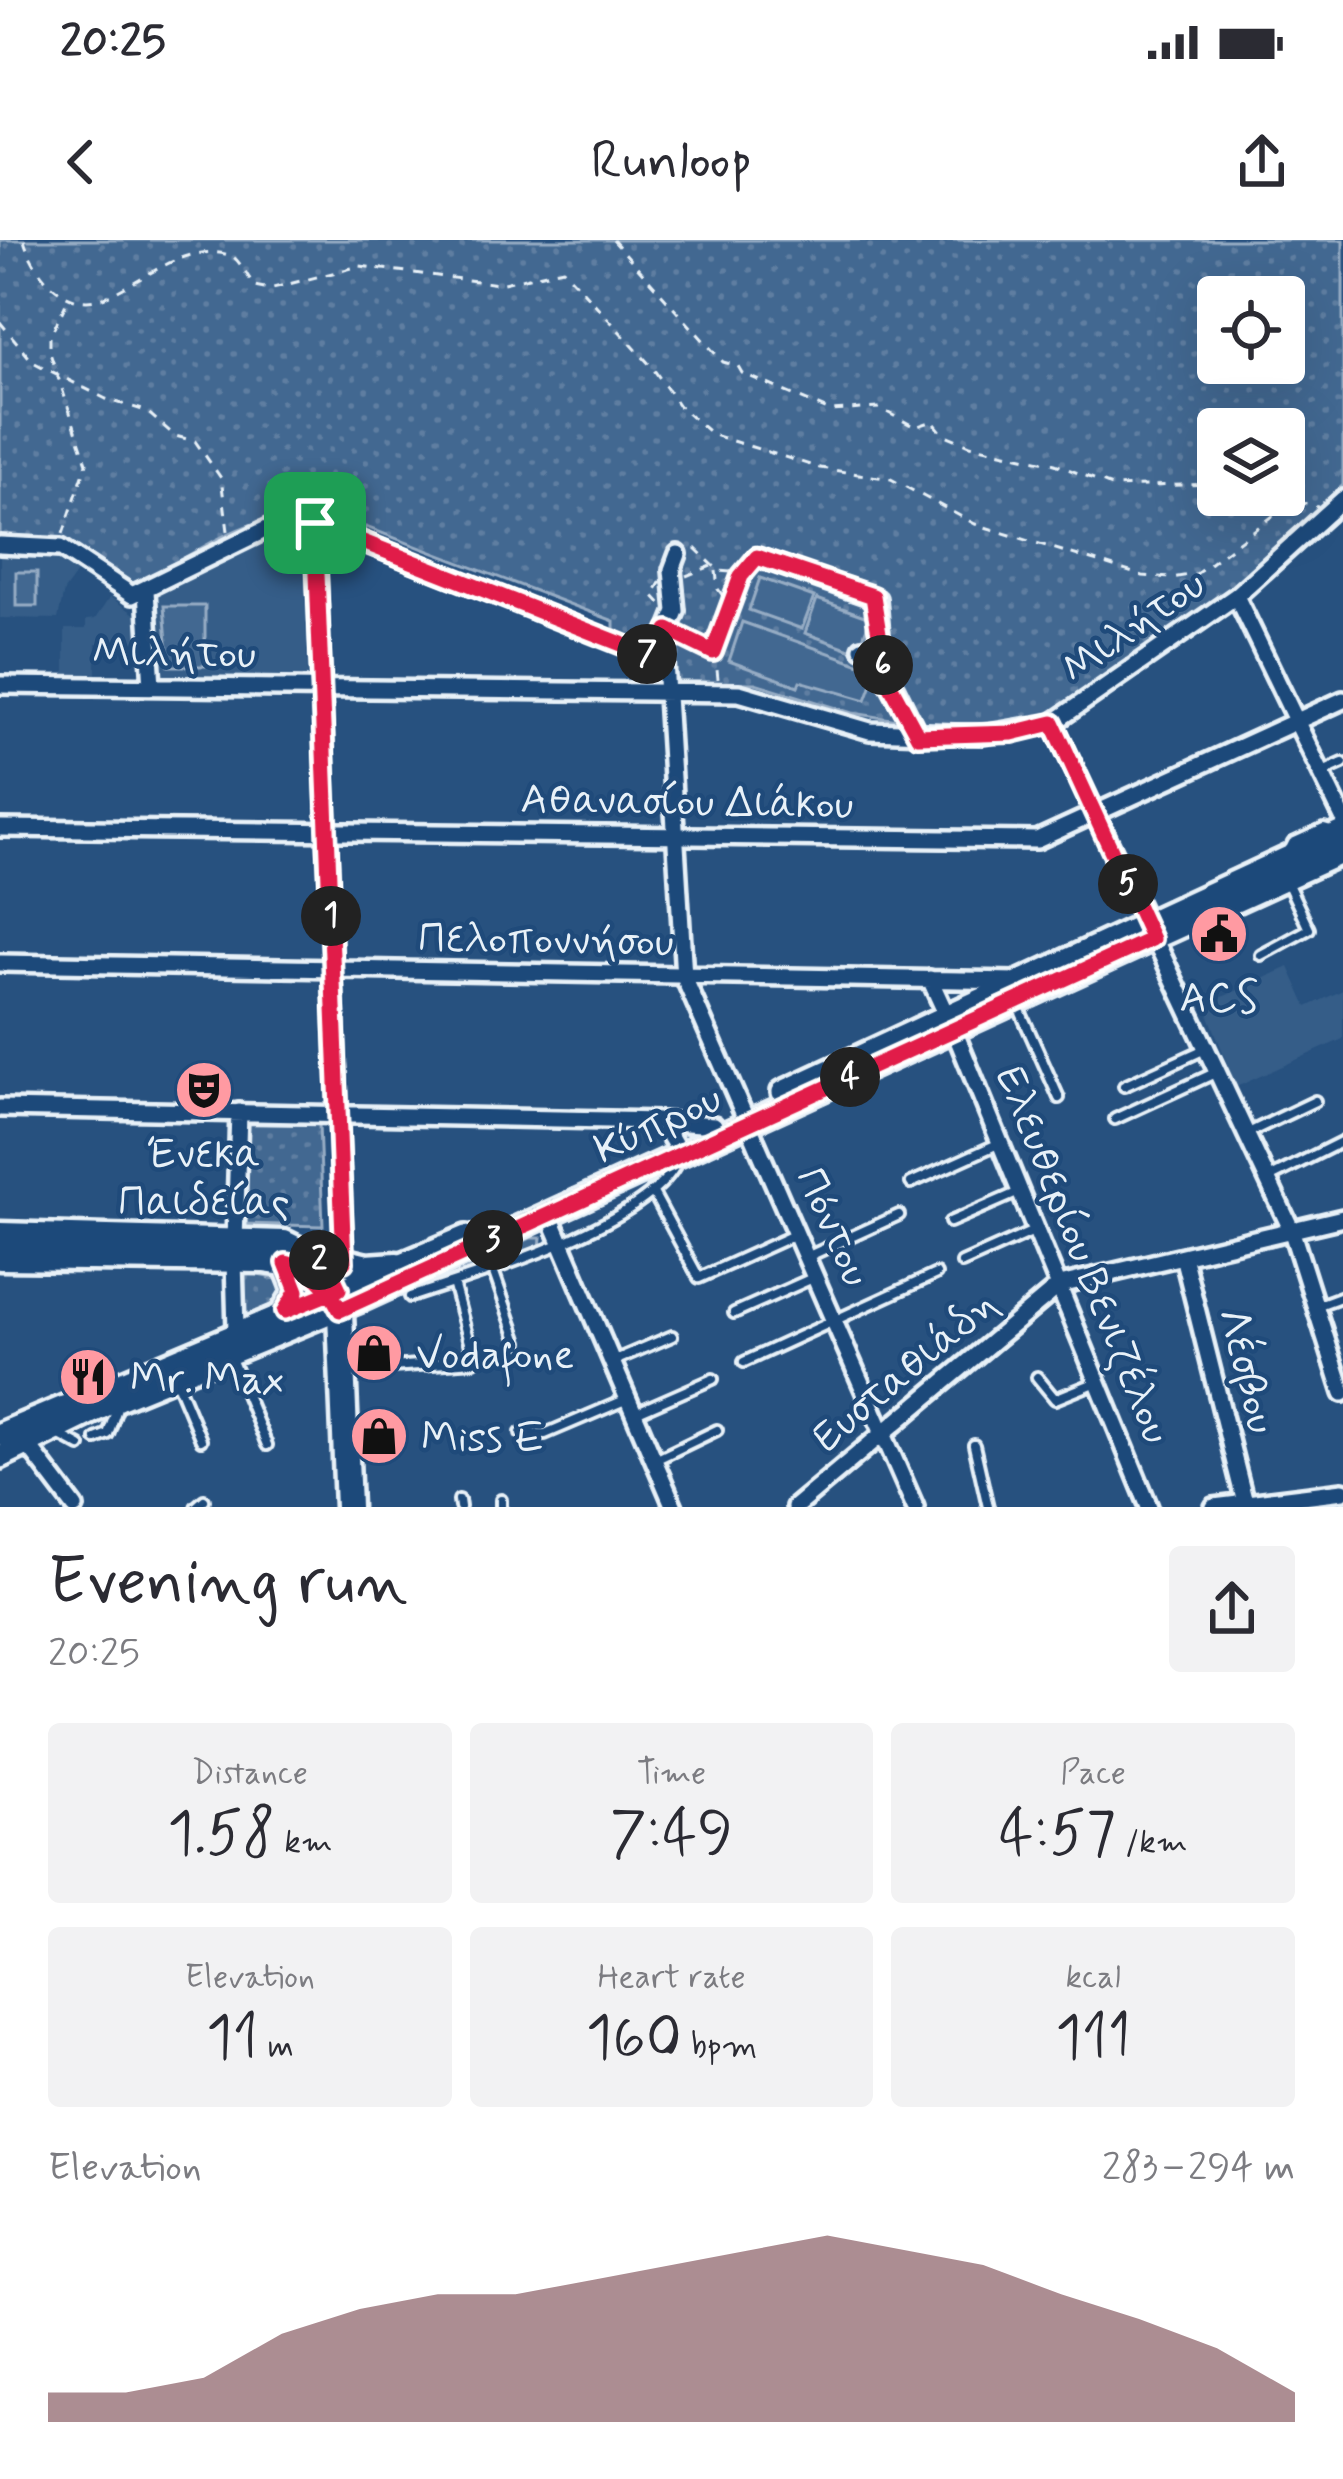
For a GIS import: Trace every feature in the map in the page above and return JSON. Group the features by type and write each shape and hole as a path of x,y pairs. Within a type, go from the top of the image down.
{"main road":[{"name":"Κύπρου","path":"9,1428 49,1430 229,1354 397,1265 677,1149 1286,868 1342,834"},
{"name":"Κύπρου","path":"0,1457 9,1428 285,1311 337,1297 399,1295 715,1125 747,1117"},
{"path":"0,1235 235,1250 307,1269 337,1297"},
{"path":"0,1257 235,1250 284,1243 344,1262 397,1265"},
{"path":"310,1253 331,1272 337,1297 348,1507"},
{"path":"285,1311 297,1291 286,1263"}],"street":[{"name":"Μιλήτου","path":"0,685 719,692 755,695 859,730 918,736 1012,733 1053,723 1236,596 1343,500"},
{"path":"315,523 344,1262"},
{"path":"0,545 61,548 121,591 146,591 231,543 273,526 315,523 665,662 684,976"},
{"path":"657,658 676,610 672,570 678,554"},
{"path":"757,557 878,599 881,655 918,736"},
{"path":"146,591 152,686"},
{"path":"1236,596 1300,722 1342,834"},
{"path":"862,648 881,655"},
{"name":"Αθανασίου Διάκου","path":"0,828 1036,840 1343,700"},
{"path":"1053,723 1291,1229 1314,1306 1336,1347 1343,1393"},
{"name":"Πελοποννήσου","path":"0,963 930,979 1017,991"},
{"name":"Πόντου","path":"684,976 915,1507"},
{"name":"Ελευθερίου Βενιζέλου","path":"930,979 1149,1507"},
{"path":"0,1108 715,1125"},
{"path":"236,1331 239,1112"},
{"path":"661,1121 677,1149"},
{"path":"549,1214 674,1507"},
{"path":"1060,1285 1343,1218"},
{"name":"Λέσβου","path":"1183,1256 1245,1503"},
{"name":"Ευσταθιάδη","path":"795,1507 1060,1285"},
{"path":"9,1428 75,1507"},
{"path":"1214,1507 1343,1491"}],"lane":[{"path":"1322,772 1343,763"},
{"path":"1261,955 1309,929 1286,868"},
{"path":"1017,991 1059,1098"},
{"path":"1124,1086 1206,1048"},
{"path":"1115,1119 1217,1072"},
{"path":"1246,1134 1316,1101"},
{"path":"1268,1179 1343,1141"},
{"path":"911,1183 1000,1144"},
{"path":"399,1295 452,1282 560,1244 652,1191 671,1174 677,1149"},
{"path":"652,1191 699,1278 799,1232"},
{"path":"950,1222 1019,1192"},
{"path":"808,1256 899,1215"},
{"path":"962,1262 1036,1230"},
{"path":"493,1269 518,1342"},
{"path":"743,1362 936,1274"},
{"path":"734,1313 818,1276"},
{"path":"342,1370 474,1361 452,1282"},
{"path":"1314,1306 1343,1296"},
{"path":"610,1362 672,1336"},
{"path":"229,1354 267,1445"},
{"path":"175,1377 201,1440"},
{"path":"1037,1377 1055,1399 1099,1381"},
{"path":"521,1432 545,1434 713,1379"},
{"path":"96,1439 108,1434 121,1398"},
{"path":"49,1430 80,1446"},
{"path":"654,1461 717,1430"},
{"path":"974,1444 988,1507"}],"path":[{"path":"24,240 30,262 48,284 70,296 101,300 166,257 198,248 232,256 255,286 269,289 359,266 499,284 563,269 652,367 679,406 713,435 820,468 891,478 975,524 1143,576 1196,574 1273,516"},
{"path":"613,240 723,362 784,395 830,411 891,411 915,427 932,421 943,434 970,445 1055,464 1114,487 1197,485"},
{"path":"61,548 87,463 50,353 50,336 70,296"},
{"path":"0,322 33,362 146,412 175,436 195,441 221,478 231,543"},
{"path":"1305,504 1311,502 1327,514"},
{"path":"695,548 715,567 743,573"},
{"path":"719,692 713,652 743,573 757,557"},
{"path":"698,574 715,567"},
{"path":"715,567 718,589 729,604"},
{"path":"668,630 713,652"},
{"path":"67,1355 83,1395"}],"shaded area":[{"path":"0,240 1343,240 1343,485 1234,590 1054,715 1026,725 903,729 904,721 853,713 755,683 677,682 672,655 614,629 614,621 366,527 362,533 310,519 267,520 226,535 129,586 66,541 0,538"},
{"path":"304,533 308,678 158,678 158,592 247,546"},
{"path":"0,556 53,556 77,573 64,591 58,619 0,618"},
{"path":"16,572 37,572 37,606 16,606"},
{"path":"760,578 814,597 802,629 749,610"},
{"path":"110,597 139,617 141,644 96,644 96,677 65,677 65,629 86,629 86,620 95,619"},
{"path":"817,599 870,618 858,652 805,633"},
{"path":"164,606 205,606 205,666 169,666"},
{"path":"742,622 877,670 866,700 800,681 798,686 729,661"},
{"path":"1289,967 1307,1007 1343,990 1343,1039 1236,1087 1205,1005"},
{"path":"245,1124 319,1124 323,1226 242,1224"},
{"path":"531,1238 541,1238 540,1247 442,1280"},
{"path":"236,1270 277,1279 285,1294 278,1305 240,1320"}],"place":[{"name":"ACS","path":"1219,934"},
{"name":"Ένεκα Παιδείας","path":"204,1090"},
{"name":"Vodafone","path":"374,1353"},
{"name":"Mr. Max","path":"88,1377"},
{"name":"Miss E","path":"379,1436"}],"route":[{"path":"315,523 344,1262 310,1253 331,1272 339,1289 331,1292 285,1311 297,1298 286,1263 307,1269 326,1285 331,1292 340,1310 1152,939 1053,723 1012,733 918,736 886,677 878,599 873,596 757,557 741,576 713,652 668,630 657,658 315,523"}]}
